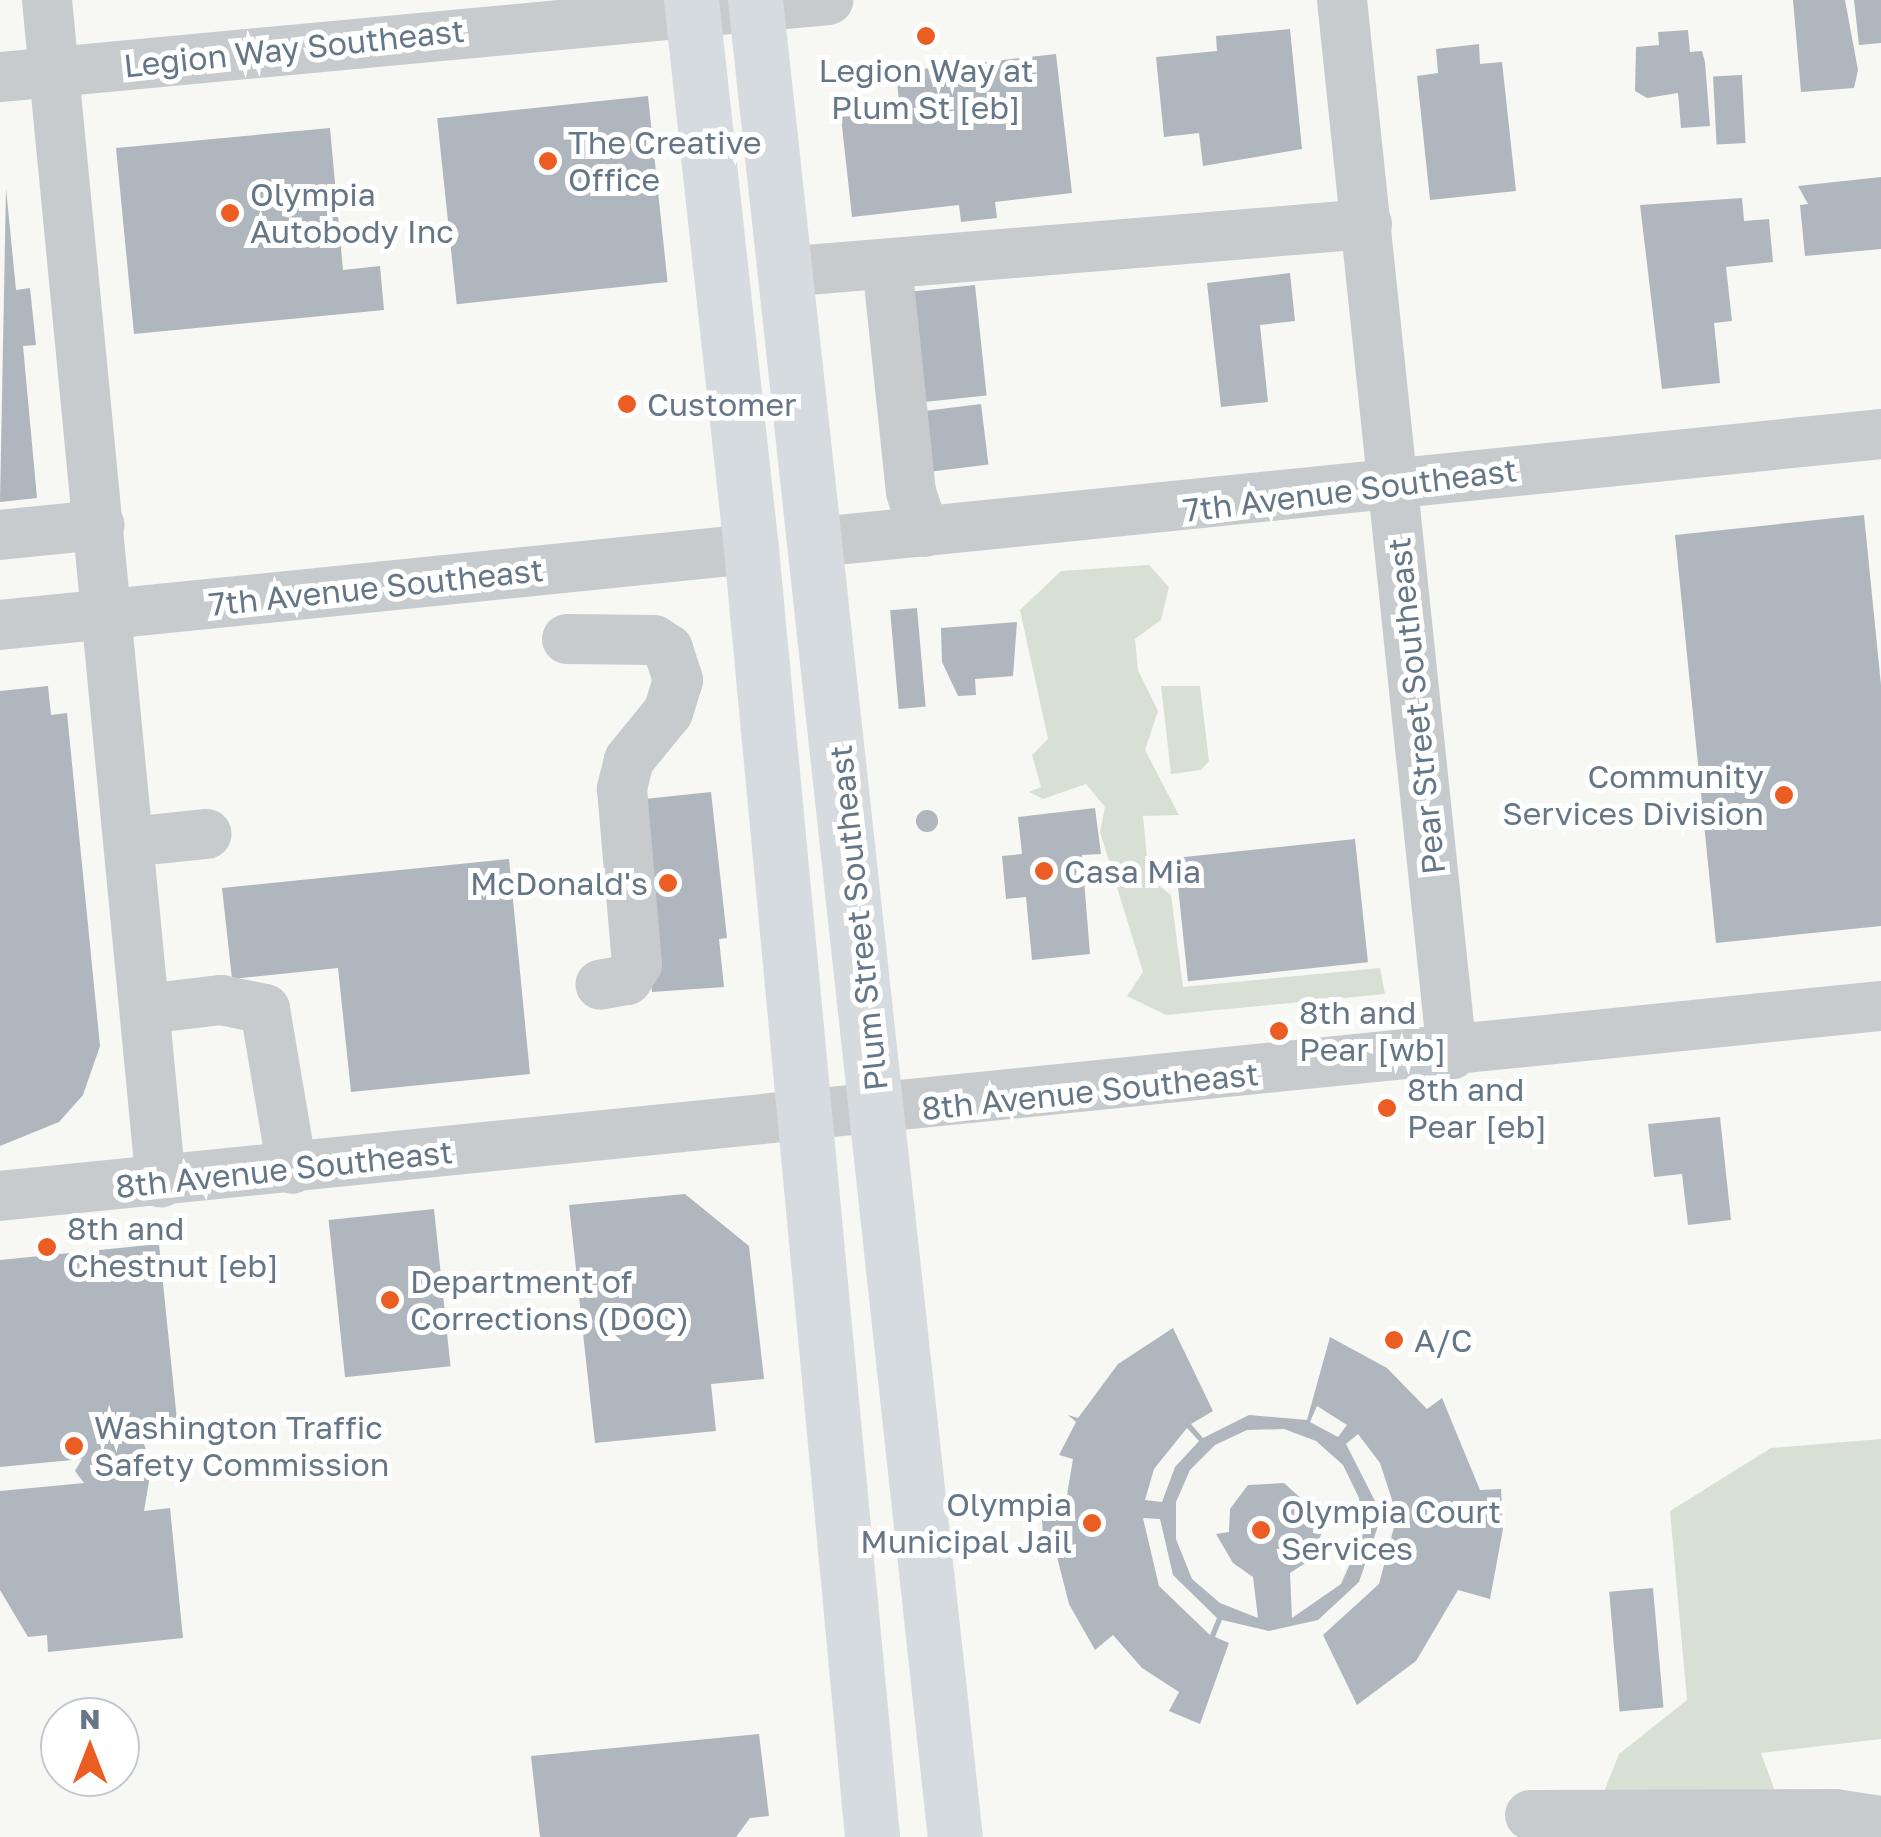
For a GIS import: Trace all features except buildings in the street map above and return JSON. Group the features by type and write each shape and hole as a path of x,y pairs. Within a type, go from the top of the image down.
{"main road":[{"name":"Plum Street Southeast","path":"755,4 783,272 818,542 955,1837"},
{"path":"691,5 751,549 872,1837"}],"street":[{"path":"48,0 161,1182"},
{"name":"Legion Way Southeast","path":"0,77 691,5 828,0"},
{"name":"Pear Street Southeast","path":"1342,0 1452,1054"},
{"path":"783,272 1366,224"},
{"path":"887,264 911,492 924,532"},
{"name":"7th Avenue Southeast","path":"818,542 924,532 1062,498 1393,483 1881,434"},
{"path":"0,534 99,525"},
{"name":"7th Avenue Southeast","path":"0,625 751,549"},
{"path":"568,640 654,640 668,649 678,680 668,712 629,760 622,788 637,964 627,980 600,984"},
{"path":"129,842 207,834"},
{"path":"145,1009 220,1000 265,1009 292,1169"},
{"name":"8th Avenue Southeast","path":"0,1196 878,1112 1881,1006"},
{"path":"1530,1815 1835,1814 1881,1821"}],"shaded area":[{"path":"1149,565 1169,587 1161,620 1135,639 1138,670 1158,711 1145,750 1179,815 1143,816 1149,878 1171,895 1183,987 1380,968 1385,994 1166,1015 1127,996 1143,972 1100,832 1105,807 1086,784 1043,799 1029,792 1041,787 1032,755 1048,739 1020,610 1061,571"},
{"path":"1161,686 1200,686 1209,761 1201,770 1171,774"},
{"path":"1881,1439 1881,1739 1761,1753 1792,1837 1586,1837 1619,1754 1687,1700 1670,1511 1771,1448"}],"place":[{"name":"Legion Way at Plum St [eb]","path":"926,36"},
{"name":"The Creative Office","path":"548,161"},
{"name":"Olympia Autobody Inc","path":"230,213"},
{"name":"Customer","path":"627,404"},
{"name":"Community Services Division","path":"1784,795"},
{"name":"Casa Mia","path":"1044,871"},
{"name":"McDonald's","path":"668,883"},
{"name":"8th and Pear [wb]","path":"1279,1031"},
{"name":"8th and Pear [eb]","path":"1387,1108"},
{"name":"8th and Chestnut [eb]","path":"47,1247"},
{"name":"Department of Corrections (DOC)","path":"390,1300"},
{"name":"A/C","path":"1394,1340"},
{"name":"Washington Traffic Safety Commission","path":"74,1446"},
{"name":"Olympia Municipal Jail","path":"1092,1523"},
{"name":"Olympia Court Services","path":"1261,1530"}]}
